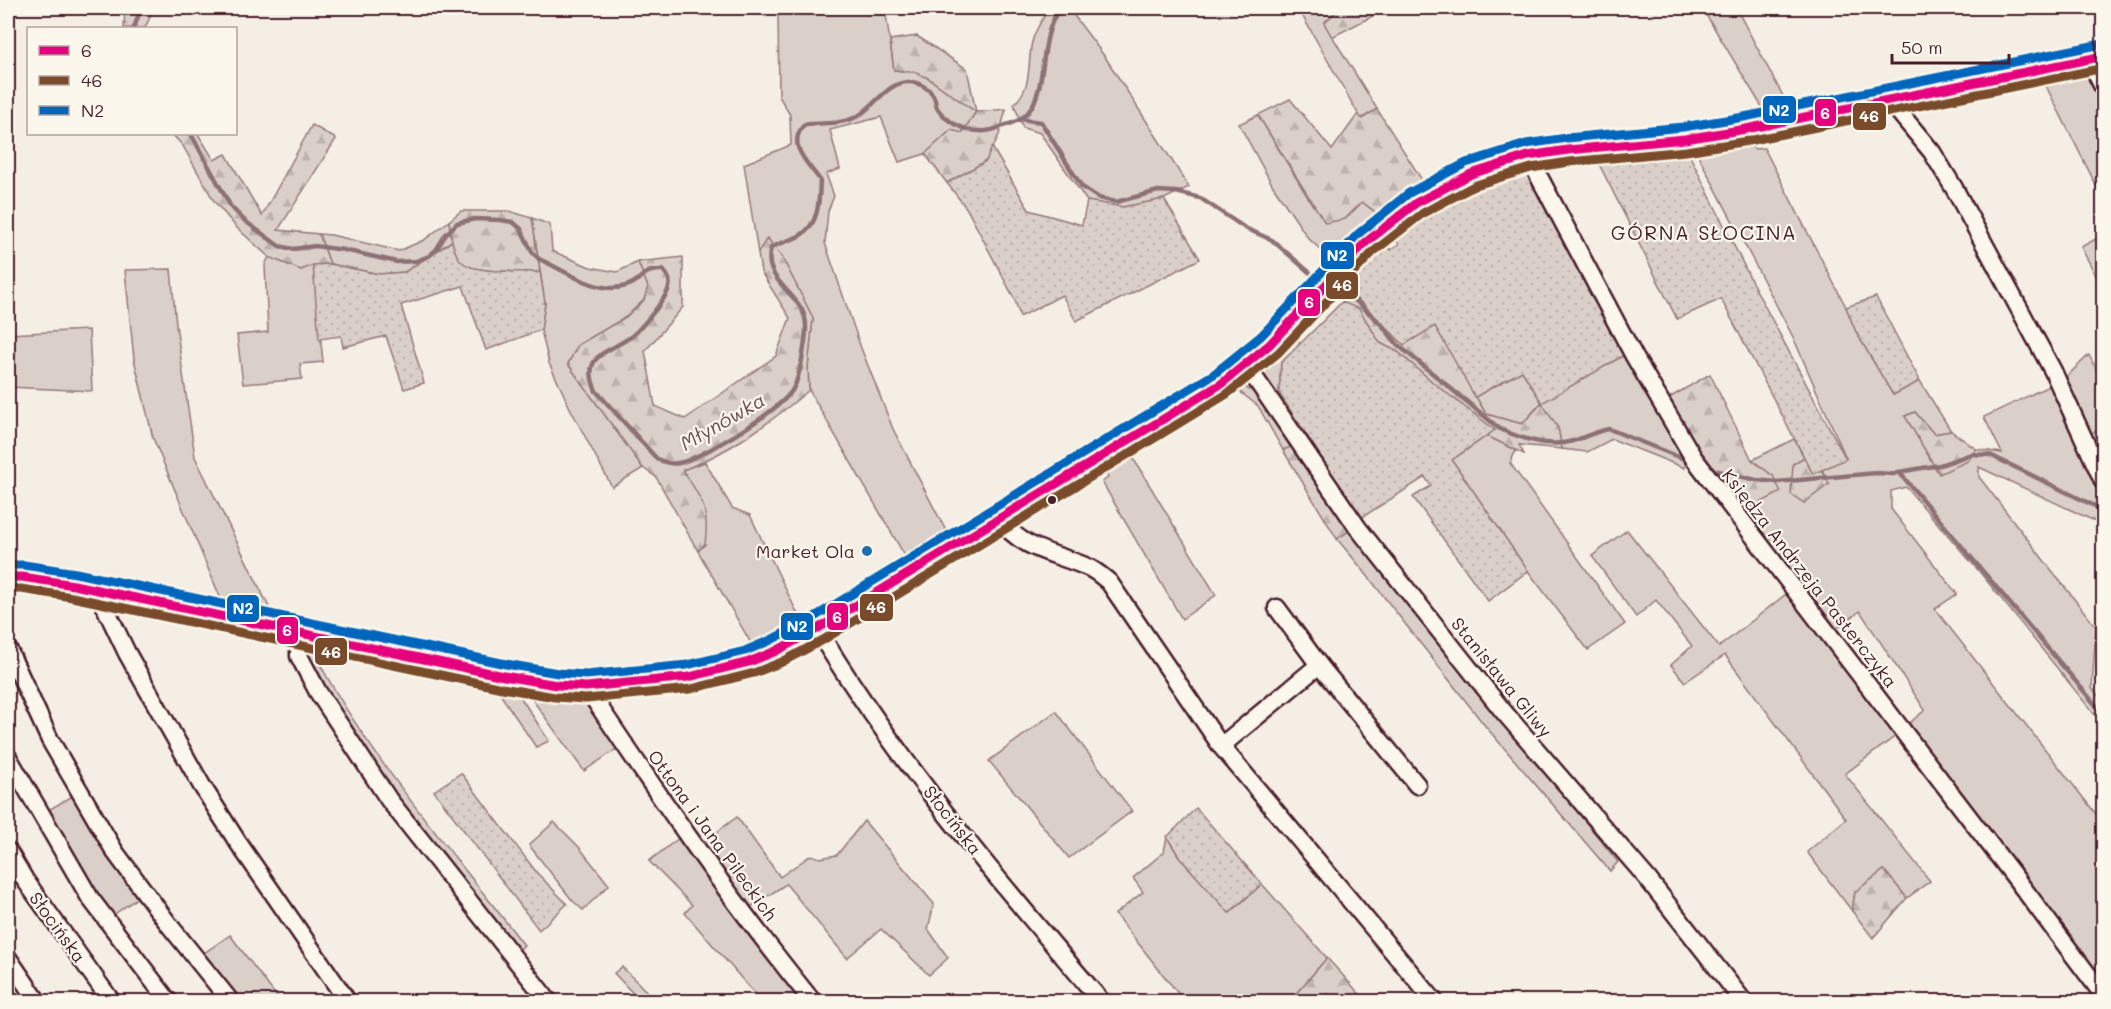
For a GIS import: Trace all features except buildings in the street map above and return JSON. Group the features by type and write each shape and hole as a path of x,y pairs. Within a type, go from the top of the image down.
{"street":[{"path":"8,577 50,581 101,590 504,676 557,685 586,687 689,677 717,671 776,651 817,629 1197,399 1246,365 1269,345 1365,243 1395,217 1440,189 1471,174 1528,156 1685,139 2096,58 2103,89"},
{"path":"1889,100 1932,152 1954,188 2054,371 2103,483"},
{"name":"Księdza Andrzeja Pasterczyka","path":"1528,156 1634,356 1693,457 2010,870 2103,996"},
{"name":"Stanisława Gliwy","path":"1246,365 1358,528 1503,711 1647,878 1744,1002"},
{"path":"999,518 1011,534 1032,547 1088,567 1109,582 1221,746 1435,1002"},
{"path":"101,590 104,606 128,653 202,786 237,841 348,1002"},
{"path":"1276,608 1319,665 1417,784"},
{"name":"Słocińska","path":"817,629 863,703 911,768 1026,912 1102,1002"},
{"path":"299,633 299,656 389,800 549,1002"},
{"path":"8,649 50,740 116,852 170,926 231,1002"},
{"path":"1221,746 1319,665"},
{"name":"Ottona i Jana Pileckich","path":"586,687 713,871 813,1002"},
{"path":"8,757 90,898 169,1002"},
{"name":"Słocińska","path":"8,851 25,880 112,1002"},
{"path":"8,958 38,1002"}],"green space":[{"path":"125,8 154,8 145,27 124,27"},
{"path":"885,8 894,70 914,72 928,78 976,112 962,133 951,130 925,154 899,162 881,117 830,130 840,169 826,174 834,196 828,211 825,243 861,348 893,429 945,529 946,540 909,563 809,390 808,368 813,318 768,238 758,253 744,164 791,145 790,115 779,96 778,10"},
{"path":"1049,8 1079,8 1072,13 1105,57 1189,187 1164,199 1123,207 1087,201 1040,133 1023,128 1014,104 1027,83 1033,38"},
{"path":"1298,8 1340,8 1324,23 1377,109 1361,119"},
{"path":"1340,8 1388,8 1332,37 1324,23"},
{"path":"1702,8 1736,8 1791,111 1768,117"},
{"path":"917,36 967,69 976,112 928,78 914,72 894,70 890,40"},
{"path":"2087,74 2092,78 2103,103 2104,191 2100,193 2045,84"},
{"path":"1290,99 1332,150 1358,114 1362,119 1377,109 1422,180 1378,214 1362,202 1345,219 1325,223 1258,115"},
{"path":"1006,109 999,135 986,161 947,183 925,154 951,130 962,133 976,112"},
{"path":"1258,115 1313,206 1345,219 1362,202 1378,214 1335,263 1308,238 1273,186 1239,124"},
{"path":"312,125 336,139 278,230 319,234 330,264 313,265 301,270 269,257 237,228 214,201 183,146 173,135 199,135 214,160 226,154 262,216"},
{"path":"1750,143 1754,149 1764,148 1846,307 1856,332 1893,395 1920,381 1951,431 1934,434 1915,412 1905,416 1968,461 1976,449 2002,453 1984,417 2053,384 2103,498 2103,525 1979,467 1979,477 2096,627 2092,688 2103,701 2103,725 1978,570 1906,487 1891,491 1891,509 1957,594 1935,609 2103,823 2103,988 1907,725 1925,710 1860,611 1835,630 1743,512 1773,476 1752,460 1794,439 1804,457 1793,464 1829,484 1822,470 1846,458 1793,337 1697,153"},
{"path":"992,147 1029,210 1082,225 1087,201 1123,207 1164,199 1200,259 1076,321 1062,295 1020,317 1015,300 967,209 947,183 986,161"},
{"path":"1689,154 1753,284 1846,459 1813,474 1721,299 1677,319 1599,164 1651,161"},
{"path":"1527,171 1626,354 1542,403 1522,371 1475,397 1435,326 1404,345 1348,292 1356,282 1353,279 1384,247 1387,245 1391,250 1399,244 1395,238 1443,204 1480,186"},
{"path":"461,211 509,211 532,218 540,272 487,270 467,266 461,262 454,248 449,221"},
{"path":"532,218 550,225 552,251 590,267 617,272 638,262 648,287 644,300 626,317 578,345 568,364 643,468 612,487 549,363 541,330 545,303"},
{"path":"449,221 452,241 405,272 379,274 330,264 319,234 399,251 424,240"},
{"path":"2103,235 2103,289 2081,247"},
{"path":"767,238 782,257 813,318 808,368 809,390 749,435 683,470 703,504 705,512 705,544 698,551 656,477 643,468 568,364 578,345 626,317 644,300 648,287 638,262 683,257 683,307 645,351 655,406 685,419 776,356 790,318 761,272 758,253"},
{"path":"452,241 458,258 468,266 510,272 540,272 545,303 541,330 486,350 463,286 401,305 424,383 404,389 386,336 343,347 341,336 319,339 313,265 330,264 379,274 405,272"},
{"path":"269,257 301,270 313,265 323,362 300,364 302,379 243,384 237,335 268,332 265,265"},
{"path":"171,269 176,325 195,457 272,613 267,617 224,606 153,438 134,359 125,270"},
{"path":"1348,292 1363,304 1435,326 1486,414 1522,424 1542,403 1558,428 1562,449 1519,445 1524,454 1487,436 1494,430 1398,352 1380,343 1359,310 1342,302"},
{"path":"1876,297 1920,381 1893,395 1856,332 1846,307"},
{"path":"1342,302 1359,309 1380,343 1398,352 1436,385 1495,430 1452,460 1528,571 1488,601 1413,497 1431,486 1425,477 1361,518 1279,393 1281,363"},
{"path":"89,330 92,391 8,387 8,334"},
{"path":"1295,335 1301,345 1281,363 1279,393 1275,396 1258,371"},
{"path":"1626,354 1684,450 1685,468 1612,439 1587,452 1562,449 1558,428 1541,403 1522,424 1486,414 1475,397 1522,371 1542,402"},
{"path":"2089,355 2103,383 2103,427 2088,436 2065,378"},
{"path":"1710,374 1752,460 1773,476 1781,492 1743,512 1664,401"},
{"path":"1244,387 1260,395 1293,446 1283,450 1258,406 1239,391"},
{"path":"1915,412 1934,434 1951,431 1976,449 1968,461 1939,474 1905,416"},
{"path":"1487,436 1516,450 1510,463 1625,624 1588,650 1528,571 1452,460"},
{"path":"1293,446 1349,531 1337,539 1283,450"},
{"path":"1804,457 1813,474 1822,470 1829,484 1804,503 1791,494 1793,464"},
{"path":"1133,458 1216,595 1182,619 1102,482 1108,478 1106,473"},
{"path":"705,462 732,508 750,515 802,623 799,628 755,650 698,551 705,544 682,470"},
{"path":"1627,530 1719,647 1786,594 1897,735 1845,774 1930,881 1907,898 1884,870 1855,892 1852,911 1807,852 1846,819 1725,655 1685,682 1671,665 1692,646 1656,600 1636,617 1592,556"},
{"path":"1349,531 1618,862 1610,871 1486,727 1337,539"},
{"path":"313,651 359,728 385,765 524,945 516,953 432,843 353,731 305,652"},
{"path":"496,688 519,695 549,741 536,747"},
{"path":"529,695 586,701 618,748 584,771"},
{"path":"1056,711 1132,811 1069,858 989,761"},
{"path":"461,773 537,873 567,904 539,930 434,791"},
{"path":"76,794 141,895 112,916 45,812"},
{"path":"1196,808 1262,884 1229,913 1180,858 1167,837"},
{"path":"737,817 780,877 811,855 820,858 837,855 864,821 934,904 928,929 948,958 929,975 881,929 847,958 786,884 749,908 701,844"},
{"path":"554,822 579,847 609,885 583,910 572,900 529,845"},
{"path":"1167,837 1180,858 1230,913 1262,884 1327,958 1294,996 1299,1001 1184,1001 1115,914 1143,892 1133,878 1164,852"},
{"path":"679,838 737,920 804,1001 761,1001 685,913 692,905 649,861"},
{"path":"1884,870 1907,898 1873,938 1852,911 1855,892"},
{"path":"230,935 280,1001 236,1001 200,956"},
{"path":"1327,958 1366,1001 1299,1001 1294,996"},
{"path":"622,967 656,1001 640,1001 614,973"}],"waterway":[{"name":"Młynówka","path":"134,27 141,8"},
{"name":"Młynówka","path":"192,135 231,207 245,221 279,246 293,249 315,246 397,262 416,261 429,256 436,250 446,234 457,223 475,219 500,220 513,222 521,229 532,252 539,259 593,284 615,288 626,286 650,271 663,270 669,282 664,298 633,335 594,361 592,378 596,391 657,459 679,463 709,450 759,419 786,398 796,383 805,341 804,316 799,306 778,280 769,260 771,248 798,237 807,230 817,210 820,180 800,153 797,139 799,131 805,124 832,123 852,119 864,112 895,85 910,82 920,84 929,90 940,113 961,127 974,131 986,131 1016,121 1027,114 1035,101 1049,33 1060,8"},
{"path":"1020,119 1041,122 1082,187 1099,198 1116,202 1158,191 1176,192 1200,198 1245,228 1272,240 1316,278"},
{"path":"1336,294 1355,300 1381,324 1398,345 1500,429 1546,443 1564,443 1609,429 1686,460"},
{"path":"1899,472 1940,465 1972,454 1990,455 2103,510"},
{"path":"1710,469 1756,480 1777,482 1899,472 2104,715"}],"transit line":[{"name":"N2","path":"8,565 24,565 76,573 558,673 586,675 687,665 745,651 811,619 1214,374 1261,336 1358,234 1409,193 1466,163 1526,144 1683,127 1744,117 2102,44"},
{"name":"6","path":"8,577 74,585 504,676 557,685 586,687 689,677 749,662 776,651 817,629 1221,384 1269,345 1365,243 1416,203 1471,174 1528,156 1685,139 1746,129 2104,56"},
{"name":"46","path":"8,589 72,597 502,688 555,697 586,699 691,689 754,673 782,662 823,640 1227,394 1278,353 1373,252 1423,213 1476,185 1531,168 1569,162 1686,151 1748,141 2104,68"}],"place":[{"name":"Market Ola","path":"867,551"}],"district":[{"name":"GÓRNA SŁOCINA","path":"1704,232"}]}
